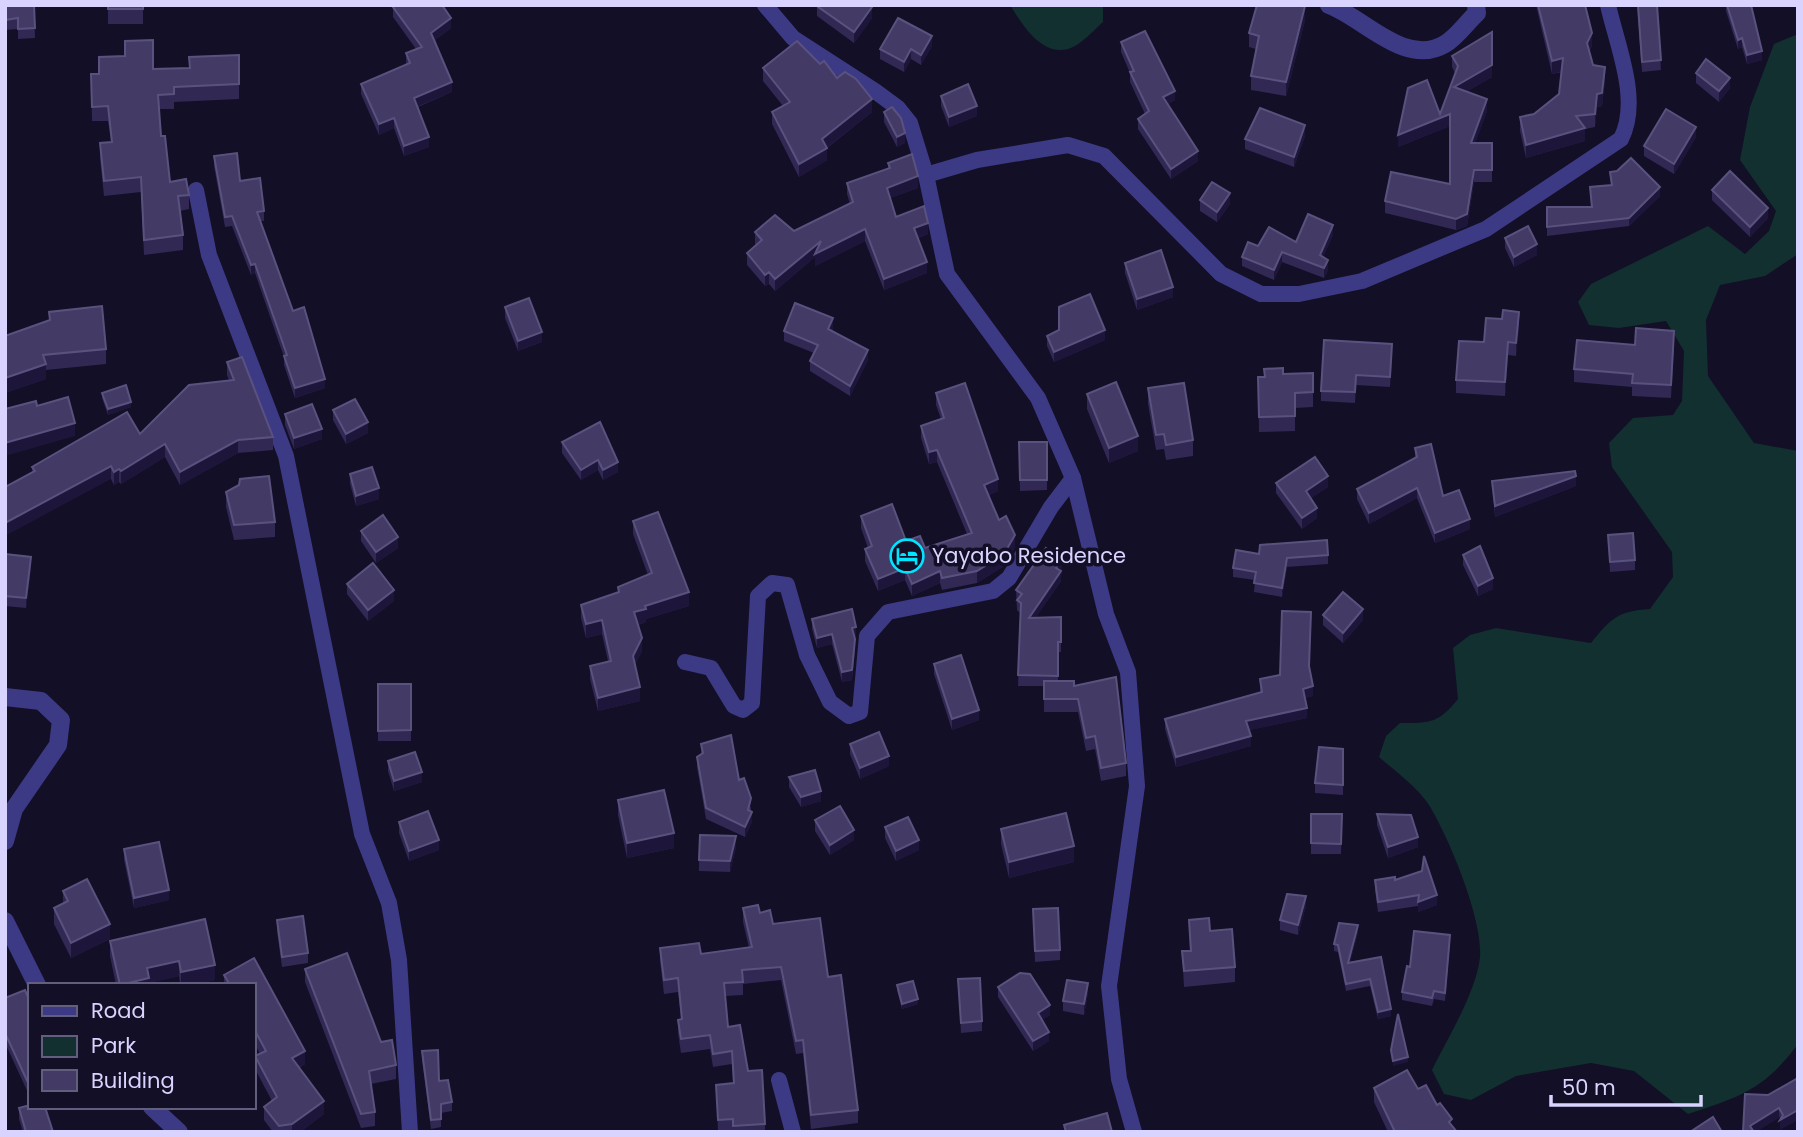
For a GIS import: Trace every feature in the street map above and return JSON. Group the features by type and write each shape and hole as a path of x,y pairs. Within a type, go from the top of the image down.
{"street":[{"path":"765,5 793,38 898,108 910,123 926,175 947,274 1038,398 1073,478 1106,614 1128,672 1137,786 1109,986 1119,1079 1134,1132"},
{"path":"1329,5 1342,10 1388,41 1419,50 1444,45 1477,13 1476,5"},
{"path":"926,175 977,160 1068,145 1104,156 1221,274 1261,294 1299,294 1362,281 1486,229 1621,139 1630,108 1608,5"},
{"path":"196,190 209,255 286,456 362,834 389,903 399,960 410,1132"},
{"path":"685,662 711,668 734,706 743,710 752,703 758,596 772,583 788,585 807,655 830,702 849,716 860,712 867,636 888,612 993,591 1009,578 1051,506 1073,478"},
{"path":"5,697 41,701 61,720 58,745 14,809 5,841"},
{"path":"5,921 36,983"},
{"path":"779,1080 793,1132"},
{"path":"154,1109 179,1132"}],"green space":[{"path":"1010,5 1103,5 1103,22 1077,45 1058,50 1049,48 1033,37"},
{"path":"1798,34 1798,254 1765,276 1720,285 1706,320 1708,376 1754,443 1798,451 1798,1044 1786,1060 1762,1082 1736,1097 1688,1114 1634,1071 1591,1063 1516,1076 1471,1100 1444,1094 1432,1070 1473,985 1480,957 1476,922 1455,858 1429,805 1406,780 1379,757 1386,736 1400,723 1426,722 1439,718 1458,699 1453,648 1470,635 1496,628 1591,643 1616,617 1650,609 1673,577 1672,552 1612,467 1609,443 1633,418 1673,415 1682,401 1684,351 1666,321 1619,328 1589,325 1578,302 1591,284 1708,226 1745,254 1769,231 1776,211 1740,160 1750,107 1774,44"}],"building":[{"path":"5,5 34,5 35,28 18,29 18,18 5,20"},
{"path":"108,5 143,5 143,9 108,9"},
{"path":"442,5 451,18 431,33 452,82 414,98 429,137 404,146 394,118 379,124 361,84 410,63 406,53 422,47 393,7"},
{"path":"818,5 869,5 872,7 854,32"},
{"path":"1257,5 1305,6 1286,82 1251,76 1259,36 1249,33"},
{"path":"1538,5 1585,5 1592,33 1587,43 1593,65 1605,67 1602,93 1597,94 1595,114 1576,116 1585,128 1526,145 1520,117 1534,114 1559,94 1563,58 1552,61"},
{"path":"1638,5 1657,5 1661,60 1642,62"},
{"path":"1727,5 1751,5 1762,51 1747,55 1742,38 1738,40"},
{"path":"898,18 932,36 921,55 911,49 904,62 880,49"},
{"path":"1145,31 1175,91 1163,97 1198,151 1171,169 1138,119 1149,111 1130,72 1134,71 1121,42"},
{"path":"1492,32 1492,65 1454,87 1487,99 1471,143 1492,143 1492,170 1474,170 1467,214 1456,219 1385,201 1391,172 1450,184 1450,114 1398,135 1408,88 1427,80 1440,114 1458,66 1452,56"},
{"path":"153,40 153,69 190,68 189,57 239,55 239,84 174,87 174,94 158,95 161,136 165,136 170,182 186,179 189,195 178,196 183,235 144,240 141,177 104,181 100,143 112,142 108,106 92,107 91,74 99,74 99,57 125,56 125,41"},
{"path":"797,41 820,64 824,61 837,78 845,72 856,79 872,99 822,139 827,148 799,164 772,112 790,102 763,68"},
{"path":"1706,59 1730,78 1719,91 1696,73"},
{"path":"968,84 977,106 949,117 941,96"},
{"path":"892,107 901,118 905,133 897,137 884,112"},
{"path":"1260,108 1305,125 1294,157 1245,139"},
{"path":"1666,109 1696,127 1674,164 1644,146"},
{"path":"237,153 240,181 260,178 264,211 257,212 293,311 304,307 325,379 295,388 284,356 287,355 255,264 251,265 232,216 225,217 214,156"},
{"path":"912,154 918,176 887,188 896,217 924,206 928,223 914,228 927,262 884,279 865,229 815,254 821,241 775,279 769,272 765,275 747,253 762,240 755,232 775,215 794,231 853,202 847,183 890,168 888,163"},
{"path":"1631,158 1660,187 1629,218 1547,227 1547,207 1592,207 1590,187 1612,185 1610,172 1617,171"},
{"path":"1730,171 1768,208 1750,227 1712,190"},
{"path":"1212,182 1230,193 1217,212 1200,200"},
{"path":"1308,214 1333,225 1320,255 1328,260 1324,268 1282,252 1274,270 1242,257 1248,242 1258,246 1269,227 1296,242"},
{"path":"1528,226 1537,244 1514,257 1505,238"},
{"path":"1161,250 1173,287 1137,299 1125,263"},
{"path":"1090,294 1105,330 1054,352 1047,336 1059,330 1059,307"},
{"path":"529,298 542,332 518,341 505,307"},
{"path":"795,303 833,318 828,329 868,350 850,386 810,361 818,345 784,331"},
{"path":"102,306 106,349 43,355 46,364 5,378 5,336 50,320 49,312"},
{"path":"1503,310 1519,312 1516,343 1508,342 1505,382 1456,380 1459,341 1484,342 1486,318 1502,319"},
{"path":"1636,328 1674,331 1671,385 1632,383 1633,374 1574,369 1577,340 1635,345"},
{"path":"1324,340 1392,344 1390,377 1356,375 1355,392 1321,391"},
{"path":"242,357 273,437 238,440 180,472 165,444 121,471 119,469 114,472 111,466 5,523 5,487 35,471 32,467 127,412 140,434 189,385 234,380 227,362"},
{"path":"1283,368 1283,374 1313,373 1313,392 1295,393 1295,416 1259,417 1258,377 1265,377 1264,369"},
{"path":"1116,382 1138,436 1109,448 1087,394"},
{"path":"965,383 998,479 984,485 999,520 1006,516 1015,535 1004,554 977,571 942,578 940,571 912,584 905,568 878,579 865,549 872,546 861,516 892,504 906,541 920,536 925,548 972,533 937,450 929,452 921,426 944,418 936,393"},
{"path":"1184,383 1193,440 1166,445 1164,434 1156,435 1148,388"},
{"path":"126,385 131,402 108,409 102,393"},
{"path":"68,397 75,423 5,443 5,409 36,401 37,406"},
{"path":"355,399 368,422 346,434 333,410"},
{"path":"312,404 322,429 294,438 285,414"},
{"path":"600,422 618,462 603,470 598,460 581,470 562,442"},
{"path":"1019,442 1047,442 1047,480 1020,480"},
{"path":"1431,444 1443,496 1459,490 1470,519 1435,533 1417,488 1369,513 1357,489 1417,457 1415,448"},
{"path":"1315,457 1328,476 1306,491 1317,508 1302,518 1276,483"},
{"path":"372,467 379,488 356,496 350,474"},
{"path":"1575,471 1576,476 1495,506 1492,481"},
{"path":"269,476 275,522 234,525 226,492 239,485 240,479"},
{"path":"658,512 689,592 634,612 642,638 633,656 640,687 598,698 590,666 611,661 602,620 586,624 581,605 619,592 618,587 652,573 633,521"},
{"path":"383,515 398,537 376,552 361,531"},
{"path":"1633,533 1635,560 1610,562 1608,535"},
{"path":"1327,540 1328,555 1287,558 1282,588 1254,583 1256,572 1233,568 1236,550 1259,554 1260,545"},
{"path":"1480,546 1493,578 1478,586 1463,555"},
{"path":"1046,548 1062,559 1056,568 1061,571 1029,618 1061,617 1058,676 1018,675 1021,603 1017,600 1022,594 1016,590"},
{"path":"5,554 31,557 26,598 5,596"},
{"path":"373,563 394,590 368,610 347,584"},
{"path":"1343,592 1363,609 1343,633 1323,615"},
{"path":"852,609 856,627 852,628 855,639 852,670 842,672 832,634 817,638 812,619"},
{"path":"1282,611 1311,612 1309,666 1313,686 1303,689 1307,708 1246,721 1251,736 1176,757 1165,719 1262,692 1260,679 1280,675"},
{"path":"961,655 979,710 952,719 934,664"},
{"path":"1116,677 1126,763 1101,768 1095,736 1086,738 1078,699 1044,699 1044,681 1074,681 1074,686"},
{"path":"378,684 411,684 411,730 378,731"},
{"path":"879,732 889,756 860,768 850,744"},
{"path":"731,735 739,780 744,778 751,798 748,810 752,812 745,827 706,808 697,757 703,753 701,744"},
{"path":"1319,747 1343,749 1343,785 1315,783"},
{"path":"415,752 422,772 394,781 388,761"},
{"path":"815,770 821,791 801,797 789,777"},
{"path":"664,790 674,833 627,843 618,800"},
{"path":"840,806 854,830 830,845 815,820"},
{"path":"428,811 439,840 409,851 399,822"},
{"path":"1066,813 1074,846 1009,862 1001,829"},
{"path":"1311,814 1342,814 1341,844 1311,843"},
{"path":"1377,814 1411,815 1418,837 1388,847"},
{"path":"908,817 919,840 896,851 885,827"},
{"path":"700,835 736,836 730,861 699,860"},
{"path":"159,842 169,890 134,898 124,849"},
{"path":"1424,856 1437,895 1418,902 1419,895 1378,902 1375,880 1395,877 1395,880 1422,871"},
{"path":"87,879 110,924 71,943 54,908 68,901 63,891"},
{"path":"1287,894 1306,896 1298,925 1280,920"},
{"path":"758,905 760,913 770,910 773,924 820,918 828,977 841,975 858,1110 811,1115 803,1040 796,1041 781,967 742,970 743,982 724,983 728,1027 740,1025 748,1071 762,1070 765,1124 733,1126 733,1119 718,1120 716,1085 734,1083 732,1051 713,1054 710,1035 681,1039 678,978 664,980 660,948 699,943 701,954 752,947 743,908"},
{"path":"1058,908 1060,950 1035,951 1033,909"},
{"path":"303,916 308,953 282,957 277,920"},
{"path":"1209,918 1210,931 1232,929 1235,967 1184,971 1182,951 1191,951 1189,920"},
{"path":"205,919 215,965 181,972 179,961 147,968 149,978 120,983 110,941"},
{"path":"1339,923 1358,925 1348,963 1381,957 1391,1009 1378,1012 1370,979 1346,984 1338,945 1334,944"},
{"path":"1414,931 1450,935 1445,993 1434,991 1432,998 1402,992 1407,966 1410,967"},
{"path":"347,953 381,1042 392,1040 396,1065 369,1071 375,1112 361,1114 305,969"},
{"path":"254,958 305,1051 292,1058 324,1101 292,1124 279,1126 264,1107 277,1097 256,1058 266,1051 256,1033 256,983 229,983 224,975"},
{"path":"1020,973 1030,974 1050,1005 1038,1013 1049,1032 1033,1041 998,987"},
{"path":"980,978 982,1021 961,1023 958,979"},
{"path":"1067,980 1088,983 1084,1004 1063,1001"},
{"path":"913,981 918,999 902,1004 897,985"},
{"path":"25,990 28,997 28,1083 5,1033 5,998"},
{"path":"1398,1014 1408,1057 1393,1061 1391,1050"},
{"path":"438,1050 439,1081 448,1080 452,1102 441,1104 441,1119 431,1120 422,1051"},
{"path":"1407,1070 1418,1089 1426,1085 1437,1105 1440,1103 1452,1119 1449,1122 1457,1132 1395,1132 1374,1088"},
{"path":"1798,1078 1798,1110 1780,1120 1783,1115 1779,1108 1750,1126 1754,1132 1743,1132 1745,1094 1768,1095"},
{"path":"28,1106 28,1109 46,1109 53,1132 26,1132 19,1108"},
{"path":"1107,1113 1112,1132 1066,1132 1064,1125"},
{"path":"1713,1117 1722,1132 1690,1132"}],"place":[{"name":"Yayabo Residence","path":"907,556"}]}
